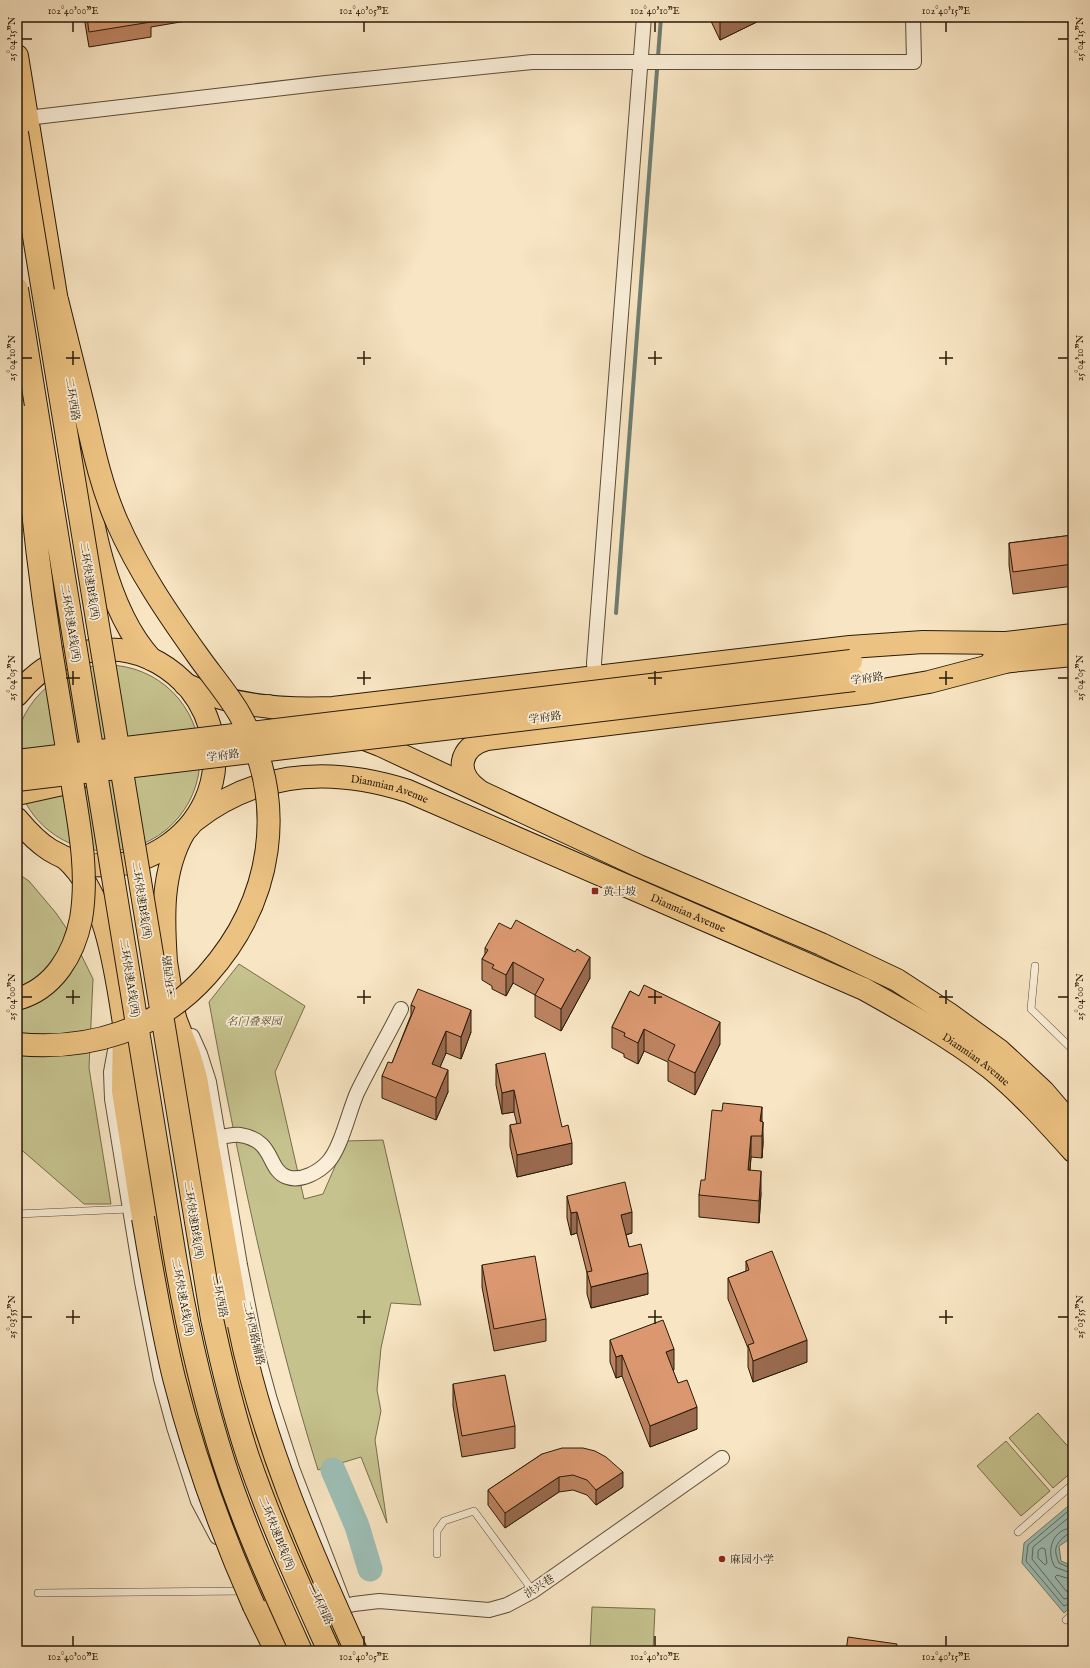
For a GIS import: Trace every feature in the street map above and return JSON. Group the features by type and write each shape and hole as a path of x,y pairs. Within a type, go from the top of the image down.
{"main road":[{"name":"二环西路","path":"17,56 20,128 100,549 114,595 127,626 136,641 151,659"},
{"path":"17,1044 62,1045 112,1036 143,1025 171,1008 184,998 221,958 251,907 264,871 269,836 269,818 262,770 246,727 232,703 180,630 150,584 124,537 104,490 20,128"},
{"name":"二环快速B线(西)","path":"20,128 212,1319 234,1410 257,1481 287,1558 328,1651"},
{"path":"17,999 38,990 45,985 57,973 67,958 75,940 81,919 84,882 82,838 38,562 26,426 19,298"},
{"name":"二环快速A线(西)","path":"19,298 175,1257 192,1347 210,1417 231,1483 261,1561 301,1651"},
{"path":"17,366 38,491 44,547 46,607 44,641 36,675"},
{"path":"38,491 42,499 49,504 58,507 67,507 76,504 83,498 87,483"},
{"name":"学府路","path":"17,761 853,670 1004,652 1073,635"},
{"name":"学府路","path":"185,684 218,697 268,706 307,709 333,708 864,646 923,642 1004,652 1073,655"},
{"path":"17,696 36,675 62,659 92,650 122,650 151,659 169,670 185,684"},
{"path":"479,791 470,784 462,766 465,754 472,746 481,740 519,734 871,692 929,682 1004,652"},
{"name":"学府路","path":"17,780 853,670"},
{"name":"二环西路","path":"185,684 202,707 210,726 214,747 213,776 209,791 171,864 164,906 166,962 173,1013 214,1263 240,1384 254,1435 275,1495 342,1651"},
{"path":"512,687 503,695 499,711 505,726 511,732 519,734"},
{"name":"Dianmian Avenue","path":"268,706 313,719 355,734 639,866 821,944 897,980 949,1014 1000,1051 1043,1091 1073,1126"},
{"path":"17,794 170,761"},
{"name":"Dianmian Avenue","path":"65,858 96,865 128,863 159,852 216,805 241,792 269,783 300,777 334,776 352,777 382,783 408,791 864,989 931,1027 989,1068 1039,1113 1073,1151"},
{"path":"20,825 46,847 65,858 82,877 100,916 110,953 124,1022 163,1259 186,1373 217,1481 260,1594 288,1651"},
{"path":"276,1651 232,1557 193,1448 168,1353 136,1213 123,1091 122,1053 124,1022 129,1008 135,1002 144,1000 153,999 162,1001 169,1006 189,1054 196,1078 239,1326 258,1403 280,1472 316,1562 357,1651"}],"street":[{"path":"595,677 594,663 643,62 644,17"},
{"path":"20,128 326,83 532,62 914,62 913,17"},
{"path":"219,1137 239,1134 252,1138 264,1145 278,1171 287,1177 300,1178 314,1173 328,1162 335,1151 357,1093 401,1009"},
{"name":"二环西路辅路","path":"173,1013 190,1033 202,1058 209,1082 247,1306 270,1400 292,1468 335,1576 357,1651"},
{"path":"136,1213 157,1361 174,1427 191,1482 202,1510 212,1528 260,1594"},
{"name":"洪兴巷","path":"324,1611 379,1601 489,1610 507,1605 533,1591 722,1458"}],"lane":[{"path":"1035,966 1031,1009 1073,1050"},
{"path":"17,1214 136,1213"},
{"path":"1018,1532 1073,1484"},
{"path":"437,1554 437,1531 444,1520 474,1511 533,1591"},
{"path":"38,1594 260,1594"},
{"path":"1066,1620 1073,1614"}],"green space":[{"path":"116,665 125,666 143,672 159,680 173,692 185,706 193,722 199,740 199,776 193,794 185,810 173,824 159,836 143,844 125,850 98,851 89,850 71,844 55,836 41,824 29,810 21,794 15,776 14,749 15,740 21,722 29,706 41,692 55,680 71,672 89,666"},
{"path":"17,873 29,881 56,913 73,938 93,979 89,1068 111,1204 84,1204 17,1146"},
{"name":"名门叠翠园","path":"239,964 305,1006 275,1072 304,1199 323,1194 346,1141 383,1140 421,1305 391,1303 381,1348 377,1390 381,1411 375,1440 387,1523 361,1457 318,1470 285,1354 256,1238 209,1002"},
{"path":"1038,1413 1073,1452 1073,1471 1053,1488 1009,1438"},
{"path":"1006,1441 1050,1491 1021,1516 977,1466"},
{"path":"592,1607 655,1609 653,1651 590,1651"}],"water":[{"path":"1073,1502 1073,1537 1059,1546 1061,1561 1073,1566 1073,1605 1064,1613 1022,1563 1024,1543"}],"building":[{"path":"87,17 150,17 151,22 89,32"},
{"path":"1073,535 1073,564 1013,572 1009,543"},
{"path":"516,920 575,952 577,949 590,957 561,1009 535,995 544,979 513,962 506,975 492,968 494,965 482,959 488,950 485,948 499,923 511,929"},
{"path":"644,985 720,1022 695,1073 668,1060 675,1045 644,1029 638,1043 624,1036 625,1033 612,1027 630,991 639,996"},
{"path":"418,989 471,1010 461,1037 446,1031 432,1064 448,1070 436,1098 382,1076 388,1062 392,1063 415,1007 411,1005"},
{"path":"545,1053 562,1127 568,1125 572,1143 517,1155 510,1125 521,1123 514,1090 502,1093 496,1064"},
{"path":"723,1103 762,1107 760,1121 763,1122 762,1136 751,1136 748,1170 761,1171 759,1201 699,1195 701,1180 705,1180 712,1110 722,1111"},
{"path":"625,1182 632,1212 621,1215 629,1247 641,1244 648,1273 591,1287 587,1272 592,1271 577,1212 571,1213 567,1196"},
{"path":"772,1251 807,1340 753,1361 748,1345 754,1343 728,1278 749,1270 746,1261"},
{"path":"535,1256 546,1319 494,1329 482,1265"},
{"path":"663,1320 674,1349 666,1352 678,1383 687,1380 697,1407 650,1426 622,1355 616,1357 610,1340"},
{"path":"505,1375 515,1426 462,1436 453,1384"},
{"path":"562,1448 583,1448 595,1451 606,1457 623,1472 596,1490 587,1480 573,1475 559,1477 505,1513 488,1490 542,1454"},
{"path":"848,1637 897,1644 896,1651 846,1651"}],"waterway":[{"path":"616,613 661,17"},
{"path":"333,1470 357,1526 370,1569"}],"place":[{"name":"黄士坡","path":"595,891"},
{"name":"麻园小学","path":"722,1559"}]}
